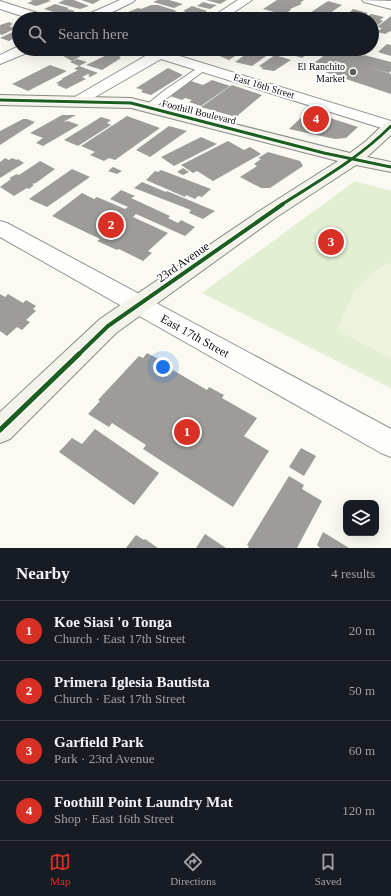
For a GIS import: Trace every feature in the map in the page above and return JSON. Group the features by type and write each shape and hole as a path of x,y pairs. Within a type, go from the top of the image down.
{"street":[{"path":"103,12 129,0"},
{"path":"226,12 246,0"},
{"path":"368,0 391,5"},
{"path":"0,5 22,12"},
{"path":"0,60 12,54"},
{"path":"78,101 155,56"},
{"name":"East 16th Street","path":"173,56 391,126"},
{"name":"Foothill Boulevard","path":"0,100 117,102 148,108 324,153 391,167"},
{"name":"23rd Avenue","path":"0,430 108,326 268,214 353,159 391,126"},
{"name":"East 17th Street","path":"0,228 391,444"}],"lane":[{"path":"148,108 168,92 205,67"}],"green space":[{"path":"355,181 391,191 391,388 202,293"},
{"path":"391,263 391,359 337,330 354,291 379,267"}],"building":[{"path":"30,0 51,1 36,6 27,3 33,1"},
{"path":"64,0 74,0 89,6 80,9 58,3"},
{"path":"81,0 100,0 93,4"},
{"path":"158,0 169,0 183,4 174,8 153,2"},
{"path":"206,0 227,0 220,4"},
{"path":"277,0 304,0 300,3 302,4 290,9 291,10 288,12 274,12 263,9"},
{"path":"328,1 342,5 332,12 311,12"},
{"path":"203,2 217,5 210,9 197,6"},
{"path":"55,4 75,11 53,12 44,9"},
{"path":"151,5 158,5 177,11 128,12 138,8 141,9"},
{"path":"192,6 207,11 186,12 183,11"},
{"path":"353,9 364,12 350,12"},
{"path":"379,16 384,17 380,20 383,21 379,24"},
{"path":"391,16 391,31 385,34 379,32 382,28 379,27 379,25"},
{"path":"9,22 12,24 9,26 12,27 12,30 2,35 0,34 0,25"},
{"path":"12,32 12,39 9,41 0,38"},
{"path":"387,44 391,45 391,56 379,51"},
{"path":"63,56 81,56 72,61"},
{"path":"105,56 121,56 119,57 121,58 102,70 86,65"},
{"path":"219,56 235,56 229,60"},
{"path":"243,56 266,56 252,66 235,62"},
{"path":"274,56 291,60 274,71 261,69 263,68 259,66"},
{"name":"El Ranchito Market","path":"323,56 368,56 391,62 391,71 389,73 368,67 391,74 391,94 310,67"},
{"path":"77,59 87,62 79,66 70,62"},
{"path":"50,65 67,71 28,91 12,84"},
{"path":"79,66 98,73 90,77 88,74 82,77 86,79 66,89 57,85 59,84 56,83 63,79 61,79 78,70 74,69"},
{"path":"168,68 183,75 151,95 141,92 143,90 136,88"},
{"path":"212,80 230,86 201,106 189,102 192,100 185,98 182,100 170,96 191,81 203,85"},
{"path":"232,85 262,95 236,117 201,107"},
{"path":"308,111 358,127 346,138 335,139 289,129"},
{"path":"62,115 76,115 63,122 68,121 79,125 43,146 36,143 43,138 30,133"},
{"path":"127,116 160,128 115,160 109,158 104,161 90,155 95,152 81,146"},
{"path":"101,117 111,120 107,123 111,125 78,146 64,140"},
{"path":"23,119 35,122 0,145 0,131"},
{"path":"169,126 187,131 150,157 136,150"},
{"path":"201,137 217,144 174,166 161,157"},
{"path":"228,141 244,150 250,147 261,154 213,181 197,171 193,173 181,165"},
{"path":"268,152 300,161 303,166 270,188 261,188 240,177 257,166 254,164 261,159 258,158"},
{"path":"5,158 9,160 12,158 18,159 24,163 0,178 0,162"},
{"path":"40,161 55,169 36,183 32,184 34,185 29,189 27,188 14,196 0,187 11,179 9,178 17,174 19,175"},
{"path":"113,167 122,171 117,174 108,171"},
{"path":"183,168 189,172 183,175 177,172"},
{"path":"72,169 90,177 47,207 29,199"},
{"path":"161,170 211,189 202,197 198,196 195,199 186,195 185,197 146,180 155,171 158,172"},
{"path":"142,182 215,211 203,219 189,213 191,210 134,188"},
{"path":"121,190 135,196 131,198 170,216 168,218 178,223 181,220 195,227 185,236 136,214 133,217 168,233 148,251 152,253 143,261 119,249 117,250 97,241 100,239 52,216 82,193 94,199 97,197 125,209 128,207 110,199"},
{"path":"0,294 5,297 8,294 23,303 26,300 36,306 33,309 36,311 26,320 30,322 22,330 17,327 7,336 0,331"},
{"path":"147,353 168,364 166,366 207,390 209,387 224,395 222,398 257,418 244,436 269,451 233,507 143,449 146,445 112,423 109,427 88,414 100,401 98,400 139,356 143,358"},
{"path":"95,429 159,473 134,505 59,452 72,438 82,444"},
{"path":"301,448 316,456 304,476 289,467"},
{"path":"289,476 304,485 302,489 322,501 297,548 248,548 249,546 247,545"},
{"path":"323,532 349,548 320,548 317,545"},
{"path":"205,534 226,548 196,548"},
{"path":"136,535 144,540 145,539 158,548 126,548"}],"cycle path":[{"path":"0,100 131,103 324,153 391,167"},
{"path":"0,430 108,326 268,214 353,159 372,145 391,126"}],"place":[{"name":"El Ranchito Market","path":"353,72"},
{"name":"Foothill Point Laundry Mat","path":"316,119"},
{"name":"Primera Iglesia Bautista","path":"111,225"},
{"name":"Garfield Park","path":"331,242"},
{"name":"Koe Siasi 'o Tonga","path":"187,432"}]}
